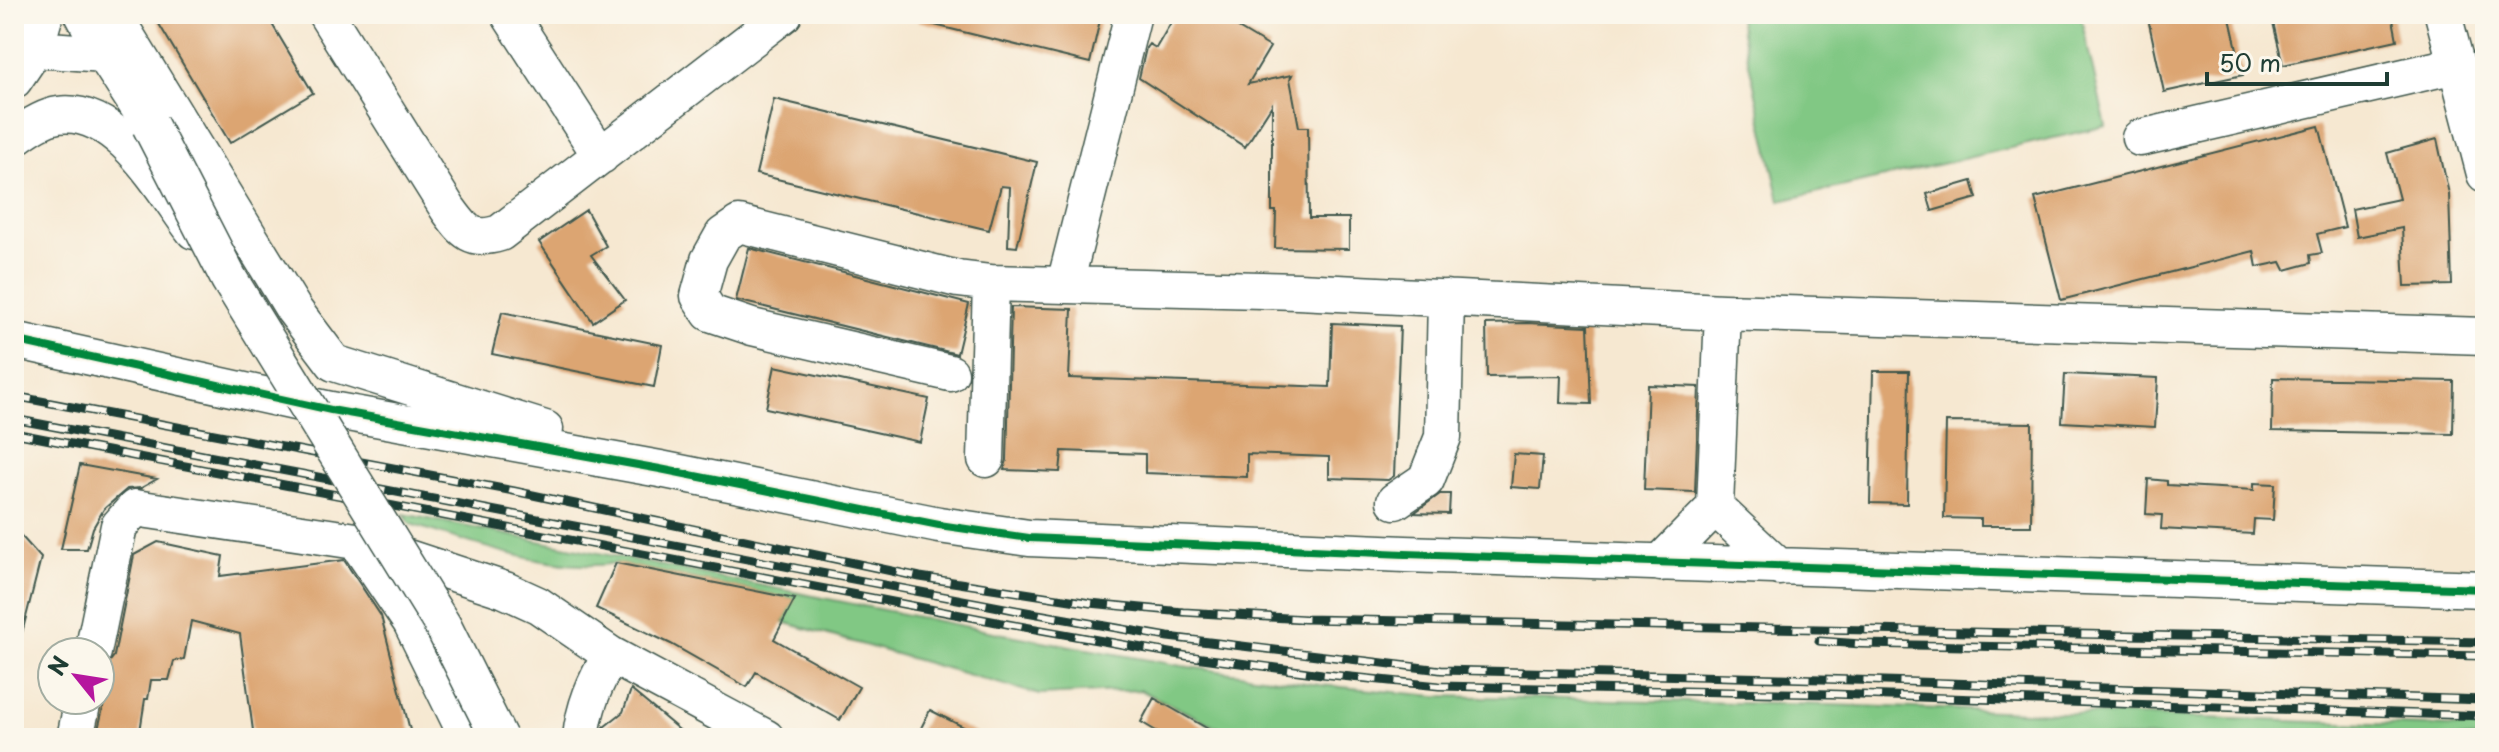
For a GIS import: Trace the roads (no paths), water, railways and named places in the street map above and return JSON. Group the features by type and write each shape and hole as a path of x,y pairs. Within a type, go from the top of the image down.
{"street":[{"path":"45,14 26,63 38,91 54,115"},
{"path":"326,14 448,209 469,233 487,237 500,233 784,14"},
{"path":"509,14 601,156"},
{"path":"1065,284 1133,14"},
{"path":"2443,14 2485,174"},
{"path":"26,63 94,24"},
{"path":"94,24 142,138 443,626 499,738"},
{"path":"94,24 334,363 592,444 660,469"},
{"path":"2140,138 2456,65"},
{"path":"14,138 54,115 75,115 142,138"},
{"path":"950,373 752,327 710,313 699,296 709,260 723,235 739,224 958,279 991,283 1298,291 1723,312 2485,336"},
{"path":"986,459 991,283"},
{"path":"1395,501 1426,480 1443,437 1446,298"},
{"path":"1660,563 1715,507 1723,312"},
{"path":"17,341 331,410 660,469 939,525 1029,538 1660,563 2485,589"},
{"path":"331,410 334,363"},
{"path":"1715,507 1779,567"},
{"path":"96,636 119,526 135,508 356,541 505,590 538,605 611,655 766,738"},
{"path":"356,541 411,622 468,738"},
{"path":"581,738 583,715 611,655"},
{"path":"75,738 80,716"}],"railway":[{"path":"14,396 514,491 920,577 1090,603 1305,619 2485,642"},
{"path":"14,419 1168,637 1441,670 2485,700"},
{"path":"14,433 1002,623 1187,656 1322,674 1439,686 1831,694 2485,716"},
{"path":"1819,641 2485,656"}]}
